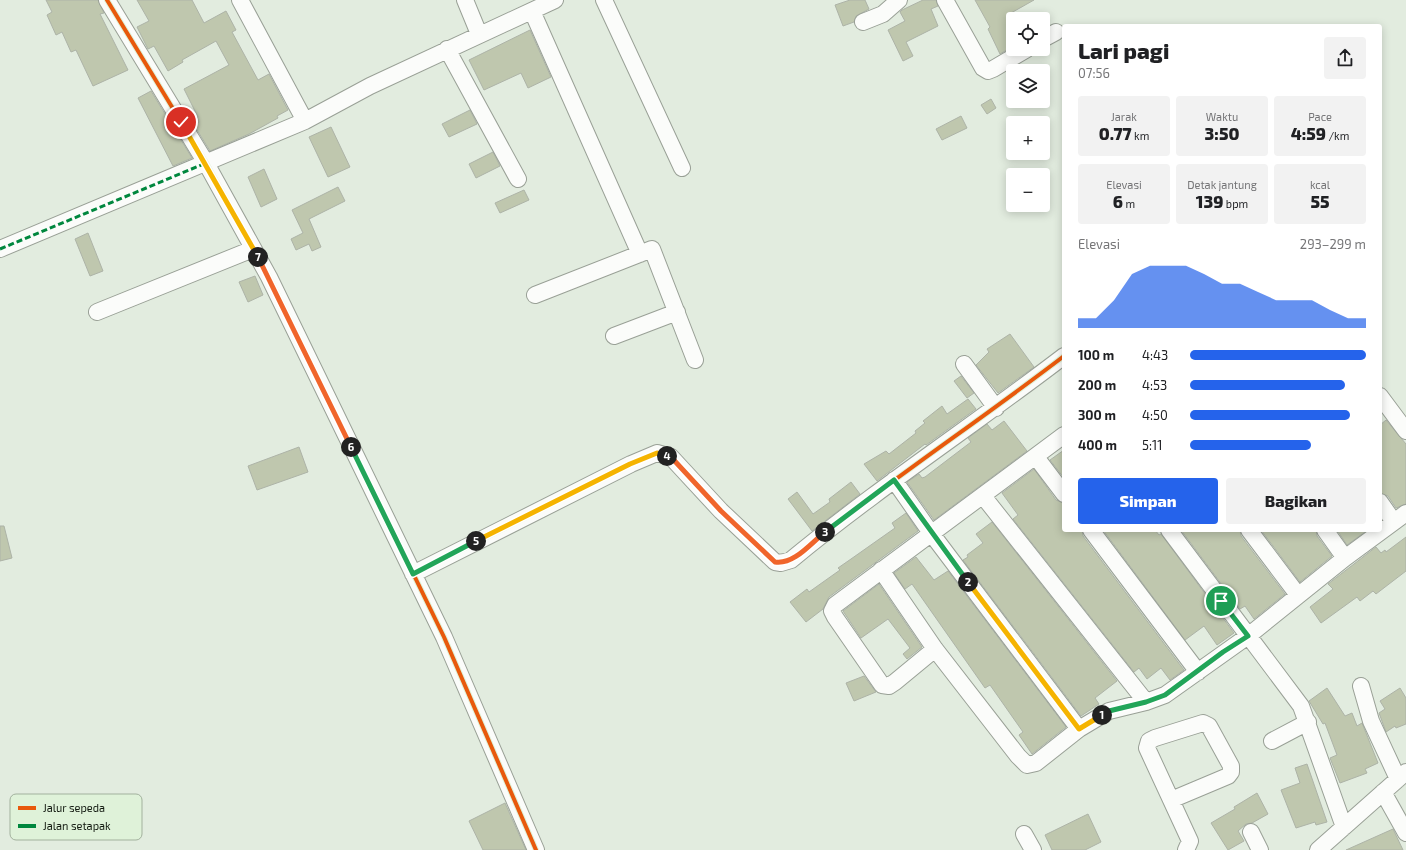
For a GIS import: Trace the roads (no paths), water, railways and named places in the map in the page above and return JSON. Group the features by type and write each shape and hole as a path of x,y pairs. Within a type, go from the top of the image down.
{"street":[{"path":"107,0 206,163 269,277 444,637 536,850"},
{"path":"240,0 305,121"},
{"path":"465,0 479,34"},
{"path":"0,249 305,121 370,86 479,34 532,12 555,0"},
{"path":"604,0 682,168"},
{"path":"862,22 883,14 899,0"},
{"path":"946,0 983,68 988,70 993,69 1015,56"},
{"path":"532,12 640,254"},
{"path":"448,49 518,179"},
{"path":"97,312 253,249"},
{"path":"535,295 652,249 695,360"},
{"path":"614,336 677,312"},
{"path":"413,574 630,464 657,453 671,457 721,511 775,562 781,563 791,560 894,480 996,408 1062,358"},
{"path":"964,364 996,408"},
{"path":"1382,399 1406,432"},
{"path":"935,649 895,682 889,686 882,685 832,611 835,605 881,570 1062,437"},
{"path":"1036,457 1062,491"},
{"path":"894,480 931,533 1079,729"},
{"path":"983,496 1146,702"},
{"path":"1382,504 1400,517 1382,531"},
{"path":"1093,532 1198,672"},
{"path":"1170,532 1301,706 1308,722 1344,827"},
{"path":"1251,532 1298,595"},
{"path":"1326,532 1346,558"},
{"path":"881,570 935,649 1018,756 1027,765 1036,762 1079,729 1109,711 1146,702 1165,695 1223,652 1248,636 1298,595 1380,532"},
{"path":"1318,850 1402,775 1371,721 1361,686"},
{"path":"1272,741 1308,722"},
{"path":"1171,800 1228,776 1231,772 1231,766 1209,726 1203,723 1155,738 1150,741 1147,748 1171,800 1190,841 1186,850"},
{"path":"1383,792 1406,834"},
{"path":"1251,832 1260,850"},
{"path":"1024,834 1034,850"}]}
